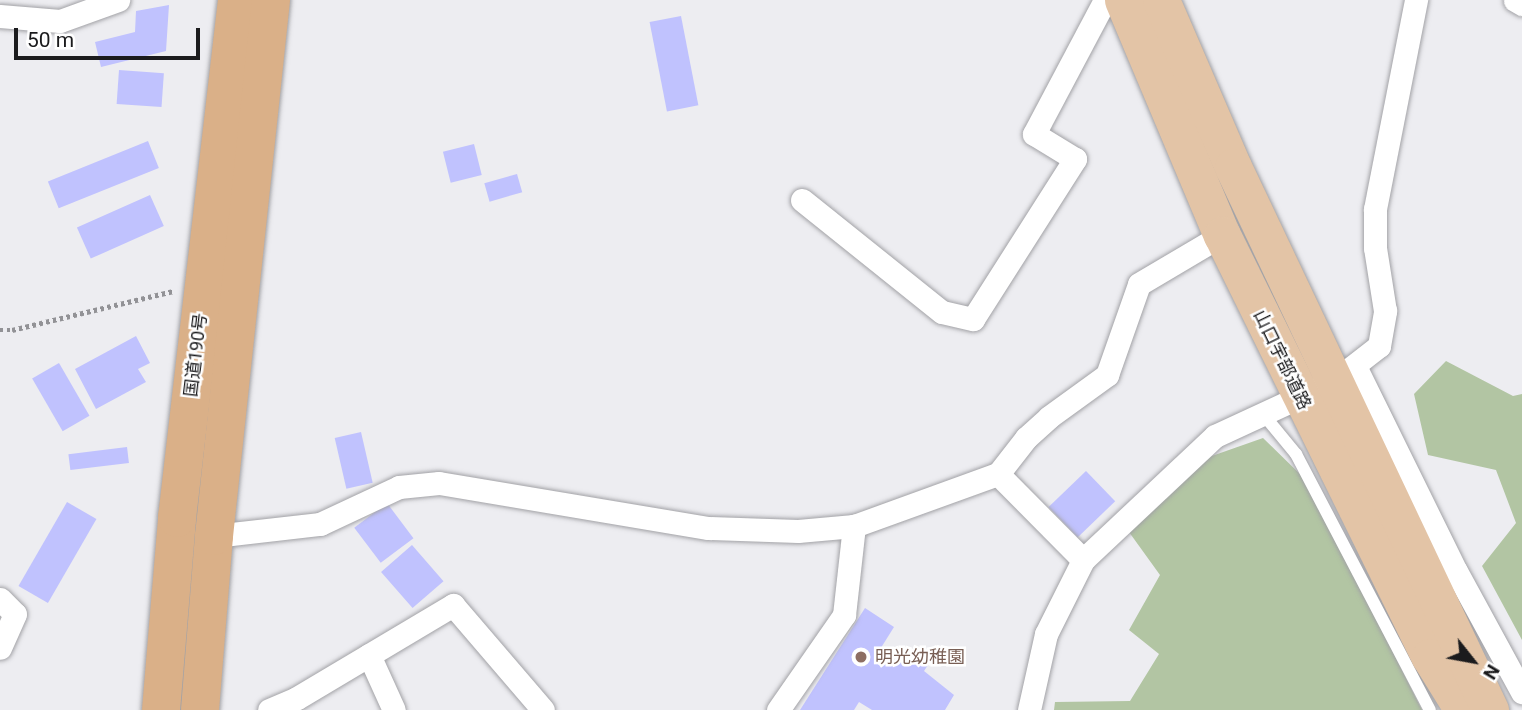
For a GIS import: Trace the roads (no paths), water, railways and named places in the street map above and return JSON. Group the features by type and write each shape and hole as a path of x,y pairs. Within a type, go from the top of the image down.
{"highway":[{"name":"国道190号","path":"161,710 177,518 237,0"},
{"name":"国道190号","path":"200,710 214,536 271,0"}],"main road":[{"name":"山口宇部道路","path":"1123,0 1222,235 1300,398 1430,657 1463,710"},
{"path":"1161,0 1233,167 1345,373 1490,710"}],"street":[{"path":"0,16 60,21 118,0"},
{"path":"802,200 942,312 972,319 1075,159 1034,134 1105,0"},
{"path":"1029,710 1046,634 1083,560 1215,436 1300,398 1345,373 1379,346 1385,311 1375,248 1375,209 1416,0"},
{"path":"1515,0 1522,4"},
{"path":"214,536 320,524 399,487 439,483 708,528 798,530 854,526 998,474 1026,438 1049,417 1107,375 1139,284 1222,235"},
{"path":"1345,373 1522,692"},
{"path":"998,474 1083,560"},
{"path":"778,710 844,615 854,526"},
{"path":"0,599 15,614 0,648"},
{"path":"268,710 297,698 453,605 543,710"},
{"path":"369,655 394,710"}],"lane":[{"path":"1264,414 1296,454 1430,710"}],"place":[{"name":"明光幼稚園","path":"861,657"}]}
